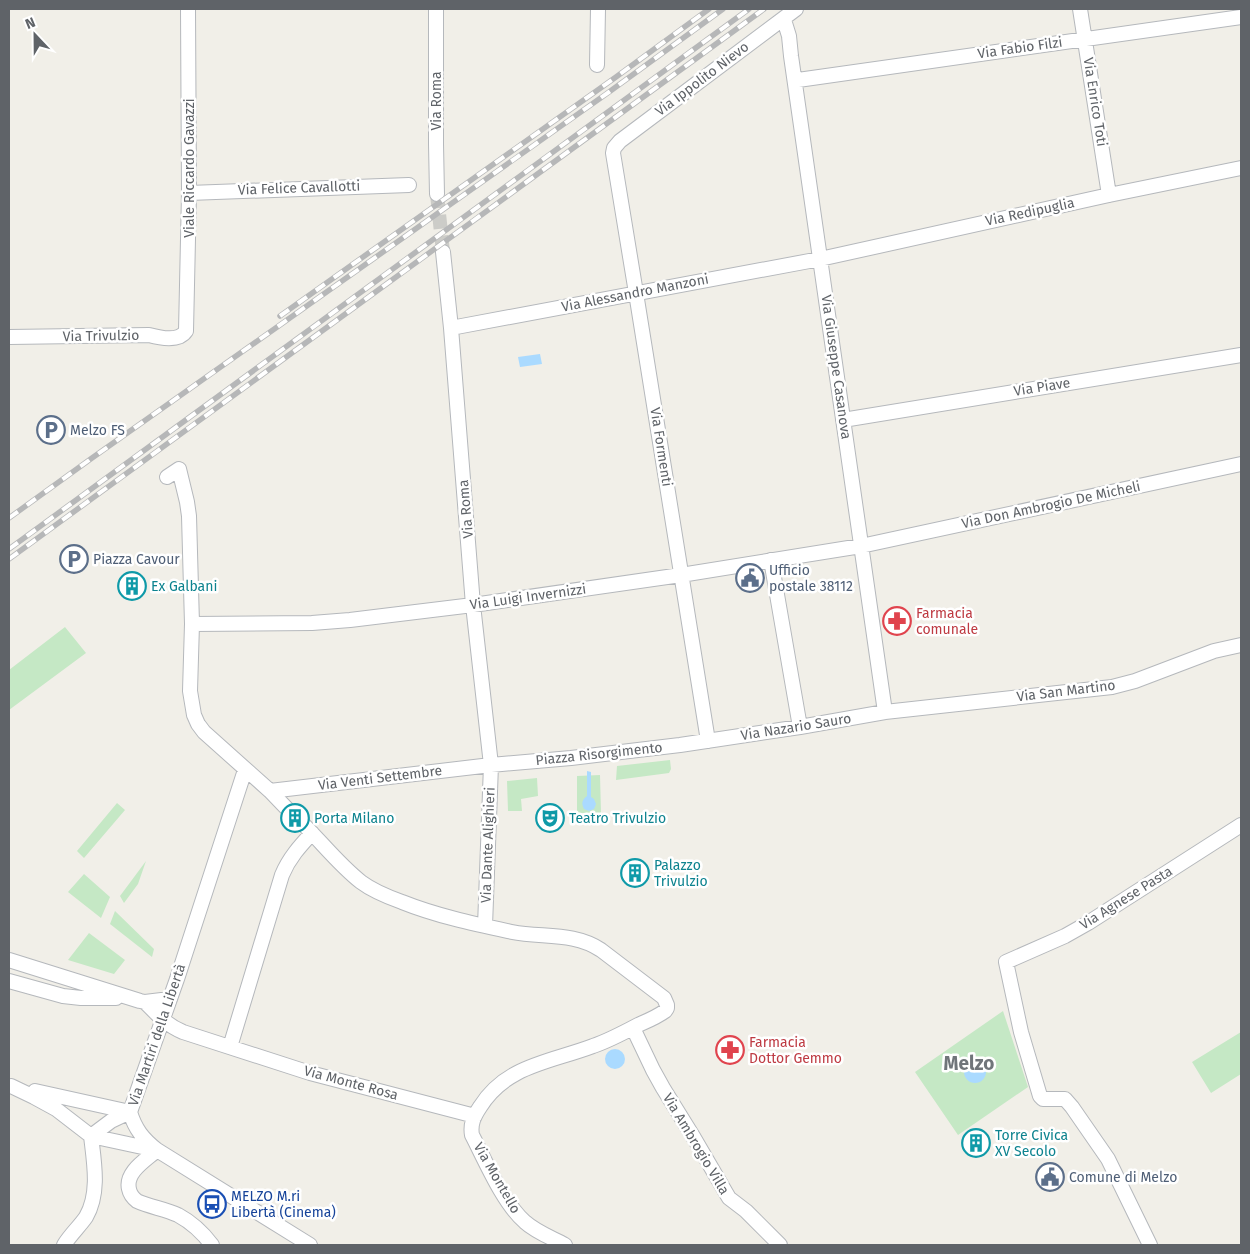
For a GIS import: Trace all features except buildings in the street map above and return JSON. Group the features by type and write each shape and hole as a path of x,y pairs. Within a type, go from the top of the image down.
{"street":[{"name":"Viale Riccardo Gavazzi","path":"187,328 189,192 188,9"},
{"name":"Via Roma","path":"436,9 437,194"},
{"path":"597,65 598,9"},
{"name":"Via Ippolito Nievo","path":"613,153 614,148 620,141 796,9"},
{"name":"Via Enrico Toti","path":"1080,9 1109,195"},
{"name":"Via Fabio Filzi","path":"798,80 1241,17"},
{"name":"Via Giuseppe Casanova","path":"785,23 789,36 885,712"},
{"name":"Via Formenti","path":"613,153 708,741"},
{"name":"Via Redipuglia","path":"820,259 1241,168"},
{"name":"Via Felice Cavallotti","path":"189,192 409,184"},
{"name":"Via Roma","path":"443,252 474,604 491,765"},
{"name":"Via Alessandro Manzoni","path":"451,328 820,259"},
{"name":"Via Trivulzio","path":"9,337 149,335 159,338 179,337 185,334 187,328"},
{"name":"Via Piave","path":"843,420 1241,355"},
{"name":"Via Don Ambrogio De Micheli","path":"861,546 1241,464"},
{"path":"167,477 179,469 187,502 190,528 192,624 190,691 195,718 204,732 270,791 360,882 400,901 485,926 529,934 578,939 590,943 664,998 668,1005 662,1014 602,1043 539,1063 511,1076 496,1087 475,1116"},
{"name":"Via Luigi Invernizzi","path":"192,624 338,621 681,575 861,546"},
{"path":"772,560 800,727"},
{"name":"Via San Martino","path":"885,712 1121,685 1214,651 1241,645"},
{"name":"Via Nazario Sauro","path":"708,741 885,712"},
{"name":"Piazza Risorgimento","path":"491,765 571,758 708,741"},
{"name":"Via Venti Settembre","path":"270,791 491,765"},
{"name":"Via Dante Alighieri","path":"485,926 491,765"},
{"name":"Via Martiri della Libertà","path":"245,770 170,999 130,1112 134,1125 141,1135 157,1150 310,1245"},
{"name":"Via Agnese Pasta","path":"1150,1245 1108,1159 1067,1100 1044,1099 1038,1094 1021,1032 1006,962 1065,936 1088,923 1241,825"},
{"path":"230,1047 282,875 288,861 312,833"},
{"path":"9,960 138,1000 162,1021"},
{"path":"9,981 63,996 138,1000 170,999"},
{"name":"Via Monte Rosa","path":"162,1021 181,1031 338,1081 475,1116"},
{"name":"Via Ambrogio Villa","path":"633,1028 659,1082 697,1142 726,1194 780,1245"},
{"path":"10,1086 130,1112"},
{"path":"10,1086 56,1109 91,1136 157,1150"},
{"path":"91,1136 130,1112"},
{"name":"Via Montello","path":"475,1116 471,1126 472,1135 513,1209 530,1226 565,1245"},
{"path":"64,1245 85,1218 94,1193 95,1177 91,1136"},
{"path":"157,1150 134,1170 128,1184 130,1194 139,1202 185,1219 205,1236 212,1245"}],"green space":[{"path":"65,627 86,653 9,710 9,670"},
{"path":"670,760 671,769 669,773 616,780 617,766"},
{"path":"600,775 601,813 577,813 577,776"},
{"path":"537,778 538,796 521,799 522,811 508,811 507,781"},
{"path":"117,803 125,810 84,858 77,851"},
{"path":"146,861 138,884 124,903 120,896"},
{"path":"84,874 110,897 101,918 68,892"},
{"path":"115,911 154,949 152,957 110,924"},
{"path":"89,933 125,960 114,974 68,960"},
{"path":"1003,1011 1028,1087 958,1135 915,1072"},
{"path":"1241,1032 1241,1074 1211,1093 1192,1062"}],"water":[{"path":"540,354 542,364 520,367 518,357"},
{"path":"587,771 591,772 591,797 596,804 594,809 589,811 584,809 582,803 587,796"},
{"path":"615,1049 622,1052 625,1059 622,1066 615,1069 608,1066 605,1059 608,1052"},
{"path":"975,1061 983,1064 986,1072 983,1080 975,1083 967,1080 964,1072 967,1064"}],"tunnel":[{"path":"437,194 443,252"}],"railway":[{"path":"280,316 709,9"},
{"path":"9,518 723,9"},
{"path":"9,549 749,9"},
{"path":"9,559 764,9"}],"place":[{"name":"Melzo FS","path":"51,430"},
{"name":"Piazza Cavour","path":"74,559"},
{"name":"Ufficio postale 38112","path":"750,578"},
{"name":"Ex Galbani","path":"132,586"},
{"name":"Farmacia comunale","path":"897,621"},
{"name":"Porta Milano","path":"295,818"},
{"name":"Teatro Trivulzio","path":"550,818"},
{"name":"Palazzo Trivulzio","path":"635,873"},
{"name":"Farmacia Dottor Gemmo","path":"730,1050"},
{"name":"Torre Civica XV Secolo","path":"976,1143"},
{"name":"Comune di Melzo","path":"1050,1177"},
{"name":"MELZO M.ri Libertà (Cinema)","path":"212,1204"}],"district":[{"name":"Melzo","path":"969,1063"}]}
